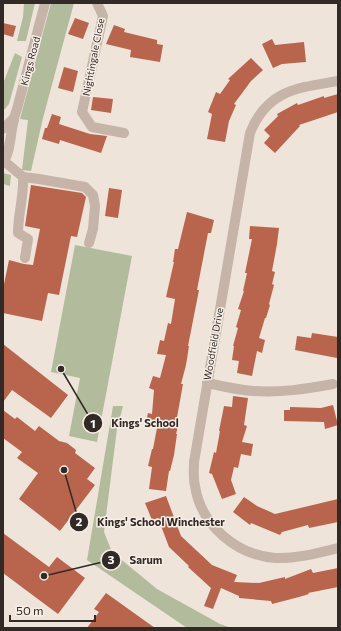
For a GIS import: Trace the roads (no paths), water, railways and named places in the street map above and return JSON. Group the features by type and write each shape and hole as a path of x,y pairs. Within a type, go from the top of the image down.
{"street":[{"name":"Kings Road","path":"4,161 9,151 10,132 45,3"},
{"name":"Nightingale Close","path":"97,3 103,16 82,112 92,127 124,133"},
{"name":"Woodfield Drive","path":"338,81 294,89 283,94 273,100 254,123 248,143 194,462 195,487 202,508 210,521 230,543 242,550 274,558 286,558 338,548"},
{"name":"Kings Road","path":"3,129 14,118"},
{"path":"4,161 23,177 86,187 93,194 95,206 93,229 89,243"},
{"path":"23,177 24,189 18,222 18,233 28,239 25,258"},
{"path":"207,383 252,391 296,391 333,384"}],"place":[{"name":"Kings' School","path":"61,369"},
{"name":"Kings' School Winchester","path":"64,470"},
{"name":"Sarum","path":"44,576"}]}
